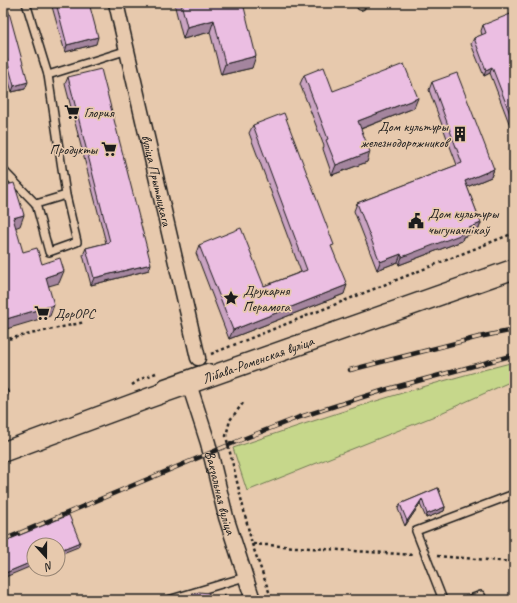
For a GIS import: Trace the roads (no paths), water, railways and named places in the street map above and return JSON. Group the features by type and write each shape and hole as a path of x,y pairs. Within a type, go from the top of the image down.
{"main road":[{"name":"Лібава-Роменская вуліца","path":"3,452 149,398 514,268"}],"street":[{"name":"вуліца Прытыцкага","path":"116,3 198,358"},
{"name":"Вакзальная вуліца","path":"189,384 208,443 226,517 253,600"}],"lane":[{"path":"3,170 36,204 49,252 77,242 66,195 48,75 26,3"},
{"path":"48,75 128,50"},
{"path":"36,204 66,195"},
{"path":"149,398 163,383 205,368 223,372"},
{"path":"443,600 416,531 514,494"},
{"path":"168,600 245,577"},
{"path":"468,600 481,595 483,600"}],"railway":[{"path":"350,370 479,337 514,330"},
{"path":"3,540 243,439 297,418 388,389 514,355"}],"place":[{"name":"Глория","path":"72,112"},
{"name":"Дом культуры железнодорожников","path":"460,134"},
{"name":"Продукты","path":"109,149"},
{"name":"Дом культуры чыгуначнікаў","path":"416,221"},
{"name":"Друкарня Перамога","path":"231,298"},
{"name":"ДорОРС","path":"42,313"}]}
